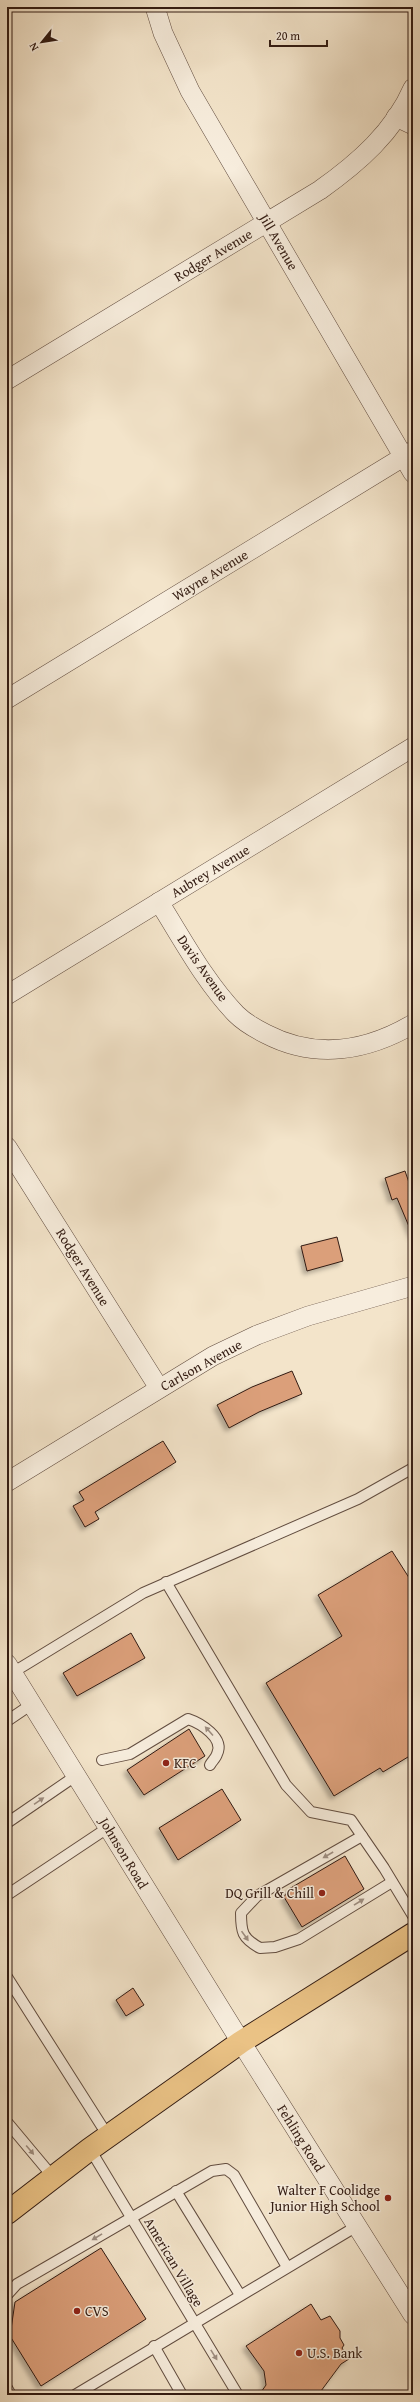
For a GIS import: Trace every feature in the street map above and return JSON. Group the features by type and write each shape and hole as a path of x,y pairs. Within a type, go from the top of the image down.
{"main road":[{"path":"11,2206 241,2042 413,1934"}],"street":[{"name":"Jill Avenue","path":"155,7 179,70 267,223 408,454 413,473"},
{"name":"Rodger Avenue","path":"7,380 267,223 320,190 351,168 376,144 396,117 413,88"},
{"path":"396,117 413,125"},
{"name":"Wayne Avenue","path":"7,699 408,454"},
{"name":"Aubrey Avenue","path":"7,995 413,747"},
{"name":"Davis Avenue","path":"159,902 212,986 237,1015 253,1028 279,1041 301,1048 347,1050 370,1045 396,1034 413,1024"},
{"name":"Rodger Avenue","path":"7,1147 159,1388"},
{"name":"Carlson Avenue","path":"7,1482 212,1356 257,1335 308,1316 413,1286"},
{"name":"Johnson Road","path":"10,1668 241,2042"},
{"name":"Fehling Road","path":"241,2042 413,2315"}],"lane":[{"path":"10,1668 143,1593 358,1499 413,1468"},
{"path":"166,1582 286,1785 311,1812 351,1820 413,1916"},
{"path":"7,1721 32,1704"},
{"path":"102,1760 130,1754 188,1719 201,1723 211,1732 218,1743 218,1753 210,1765"},
{"path":"7,1823 77,1775"},
{"path":"7,1895 109,1827"},
{"path":"362,1836 257,1896 241,1912 241,1929 248,1941 260,1948 289,1943 392,1882"},
{"path":"7,1977 108,2136"},
{"path":"7,2122 53,2177"},
{"name":"American Village","path":"75,2395 193,2322 90,2149"},
{"path":"7,2296 17,2284 212,2170 226,2169 234,2175 287,2267"},
{"path":"176,2191 240,2295"},
{"path":"238,2395 193,2322 357,2226"},
{"path":"154,2346 182,2395"},
{"path":"7,2388 11,2395"}],"building":[{"path":"405,1171 413,1194 413,1236 397,1198 392,1200 385,1178"},
{"path":"337,1237 343,1261 307,1271 301,1246"},
{"path":"292,1371 302,1394 259,1412 229,1428 217,1405 252,1387"},
{"path":"163,1441 176,1462 95,1512 99,1519 85,1527 73,1506 84,1500 79,1492"},
{"path":"392,1551 413,1584 413,1754 383,1772 380,1768 334,1796 266,1683 342,1636 318,1595"},
{"path":"131,1633 145,1658 77,1696 63,1673"},
{"name":"KFC","path":"189,1729 205,1756 144,1795 127,1770"},
{"path":"222,1789 241,1820 178,1860 159,1828"},
{"name":"DQ Grill & Chill","path":"345,1856 364,1889 302,1927 284,1897 289,1889"},
{"path":"133,1988 144,2005 126,2016 116,2000"},
{"name":"CVS","path":"101,2248 146,2319 41,2386 10,2336 15,2302"},
{"name":"U.S. Bank","path":"311,2304 321,2320 330,2316 340,2331 340,2338 344,2345 342,2348 349,2359 341,2364 318,2395 259,2395 266,2385 264,2371 246,2346"}],"place":[{"name":"KFC","path":"166,1763"},
{"name":"DQ Grill & Chill","path":"322,1893"},
{"name":"Walter F Coolidge Junior High School","path":"388,2198"},
{"name":"CVS","path":"77,2311"},
{"name":"U.S. Bank","path":"299,2353"}]}
